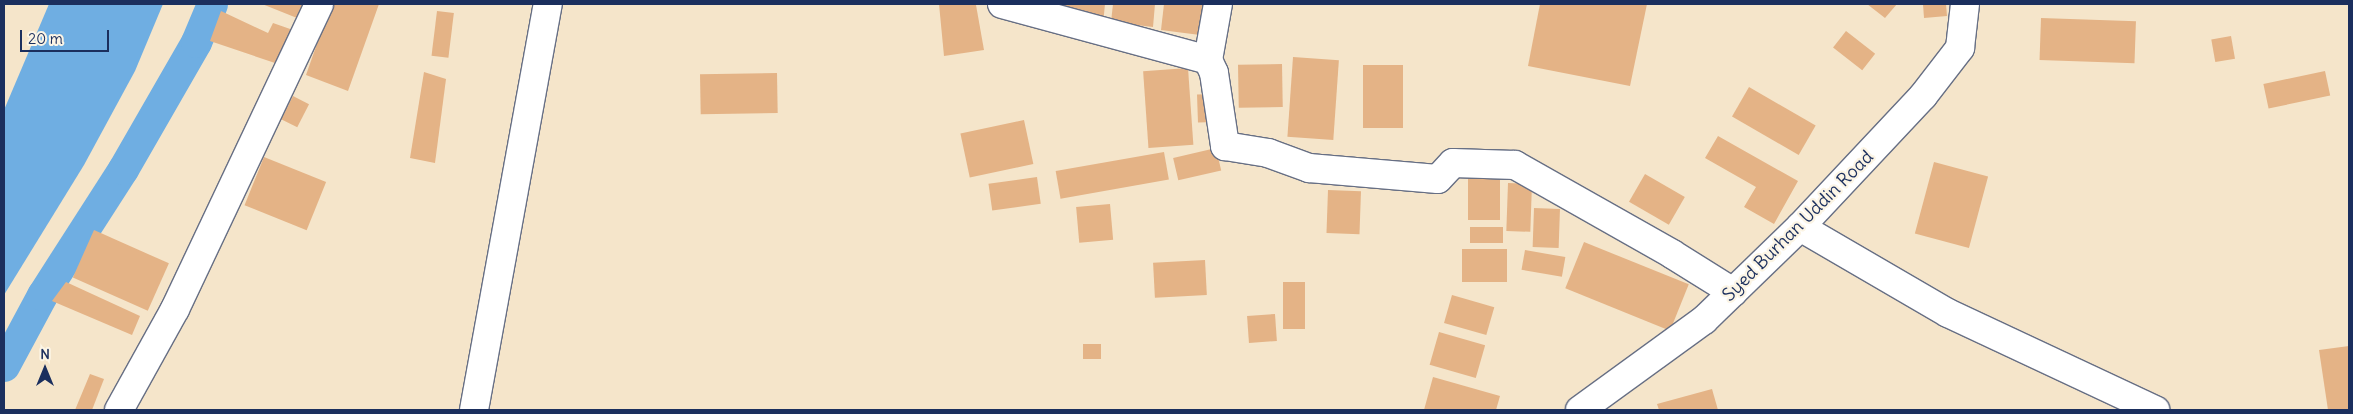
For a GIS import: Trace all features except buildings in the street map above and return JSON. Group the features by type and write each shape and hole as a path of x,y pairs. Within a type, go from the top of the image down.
{"street":[{"path":"120,410 175,309 319,4"},
{"path":"474,410 548,4"},
{"path":"1002,4 1208,60"},
{"path":"1218,4 1208,60 1214,73 1225,146 1268,153 1308,168 1438,179 1454,163 1515,165 1672,254 1732,292"},
{"name":"Syed Burhan Uddin Road","path":"1580,410 1704,320 1800,228 1923,96 1960,48 1965,4"},
{"path":"1800,228 1948,314 2147,408"}],"water":[{"path":"49,4 163,4 135,71 84,165 4,295 4,110"}],"waterway":[{"path":"4,366 42,295 123,169 196,42 212,4"}]}
